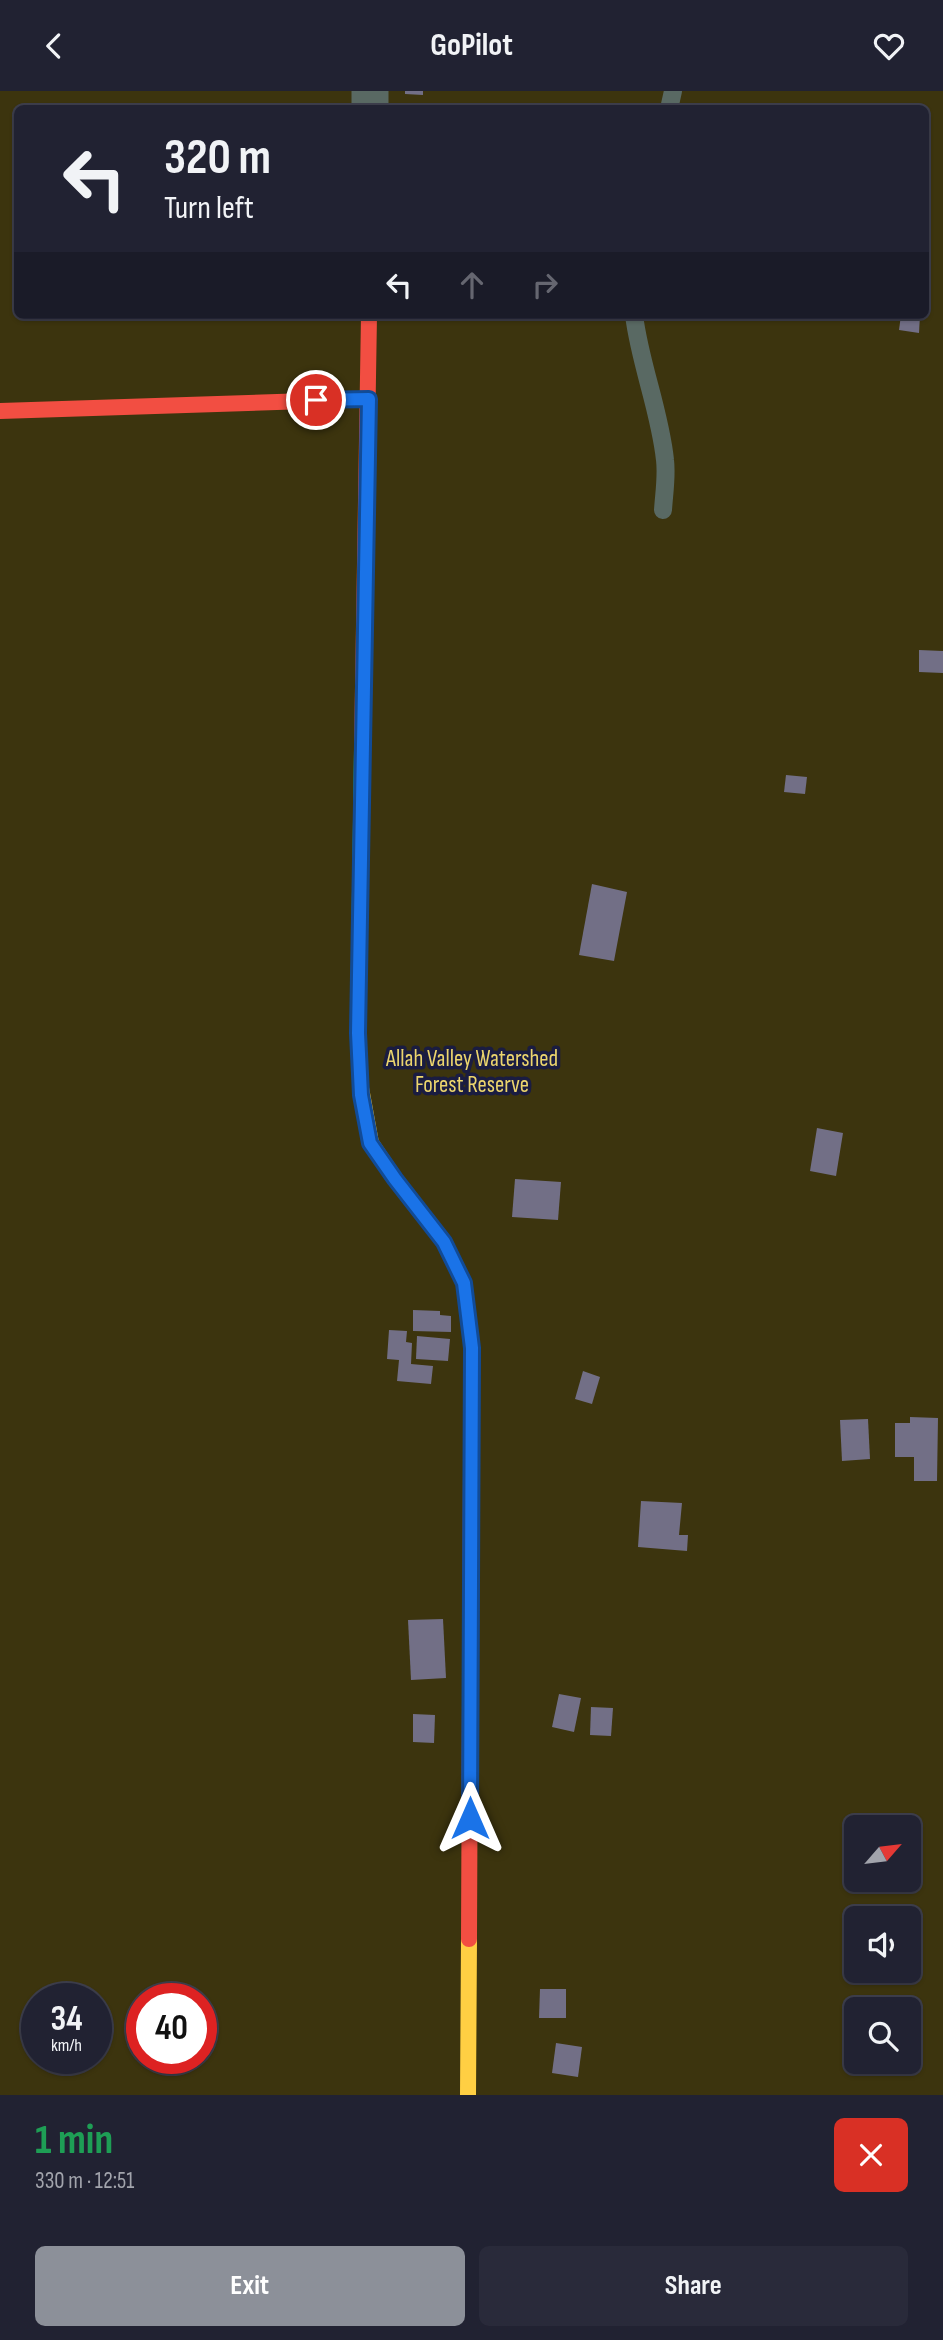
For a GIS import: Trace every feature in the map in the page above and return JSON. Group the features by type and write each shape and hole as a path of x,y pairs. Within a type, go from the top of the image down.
{"street":[{"path":"369,319 358,1033 361,1095 370,1143 444,1242 464,1283 472,1348 468,2095"},
{"path":"0,411 369,399"}],"lane":[{"path":"635,319 641,356 656,407 666,463 663,510"}],"green space":[{"name":"Allah Valley Watershed Forest Reserve","path":"0,91 943,91 943,2095 0,2095"}],"building":[{"path":"405,91 423,91 423,95 405,94"},
{"path":"900,319 920,319 919,333 899,330"},
{"path":"919,650 943,651 943,673 919,672"},
{"path":"786,775 807,777 805,794 784,792"},
{"path":"592,884 627,892 614,961 579,955"},
{"path":"817,1128 843,1133 836,1176 810,1171"},
{"path":"515,1179 561,1182 558,1220 512,1217"},
{"path":"413,1310 440,1311 440,1315 451,1316 451,1332 413,1331"},
{"path":"389,1330 407,1331 406,1342 412,1343 411,1364 433,1366 431,1384 397,1381 399,1360 387,1359"},
{"path":"417,1336 450,1339 448,1361 416,1359"},
{"path":"583,1371 600,1377 592,1404 575,1399"},
{"path":"910,1417 938,1418 937,1481 914,1481 914,1457 895,1457 895,1423 910,1423"},
{"path":"868,1419 870,1459 842,1461 840,1420"},
{"path":"641,1501 682,1503 679,1535 688,1535 687,1551 638,1547"},
{"path":"443,1619 446,1678 411,1680 408,1620"},
{"path":"559,1694 581,1698 574,1732 552,1727"},
{"path":"591,1707 613,1708 611,1736 590,1735"},
{"path":"413,1714 435,1715 434,1743 413,1742"},
{"path":"540,1989 566,1989 566,2018 539,2018"},
{"path":"556,2043 582,2047 578,2077 552,2073"}],"traffic: fast":[{"path":"361,1088 358,1033 362,749"}],"traffic: slow":[{"path":"361,1088 371,1143 444,1242 464,1283 472,1348 471,1474"},
{"path":"468,2095 469,1939"}],"traffic: jam":[{"path":"362,749 369,319"},
{"path":"0,411 369,399"},
{"path":"469,1939 471,1474"}],"route":[{"path":"316,400 369,399 358,1033 361,1095 370,1143 444,1242 464,1283 472,1348 470,1818"}]}
